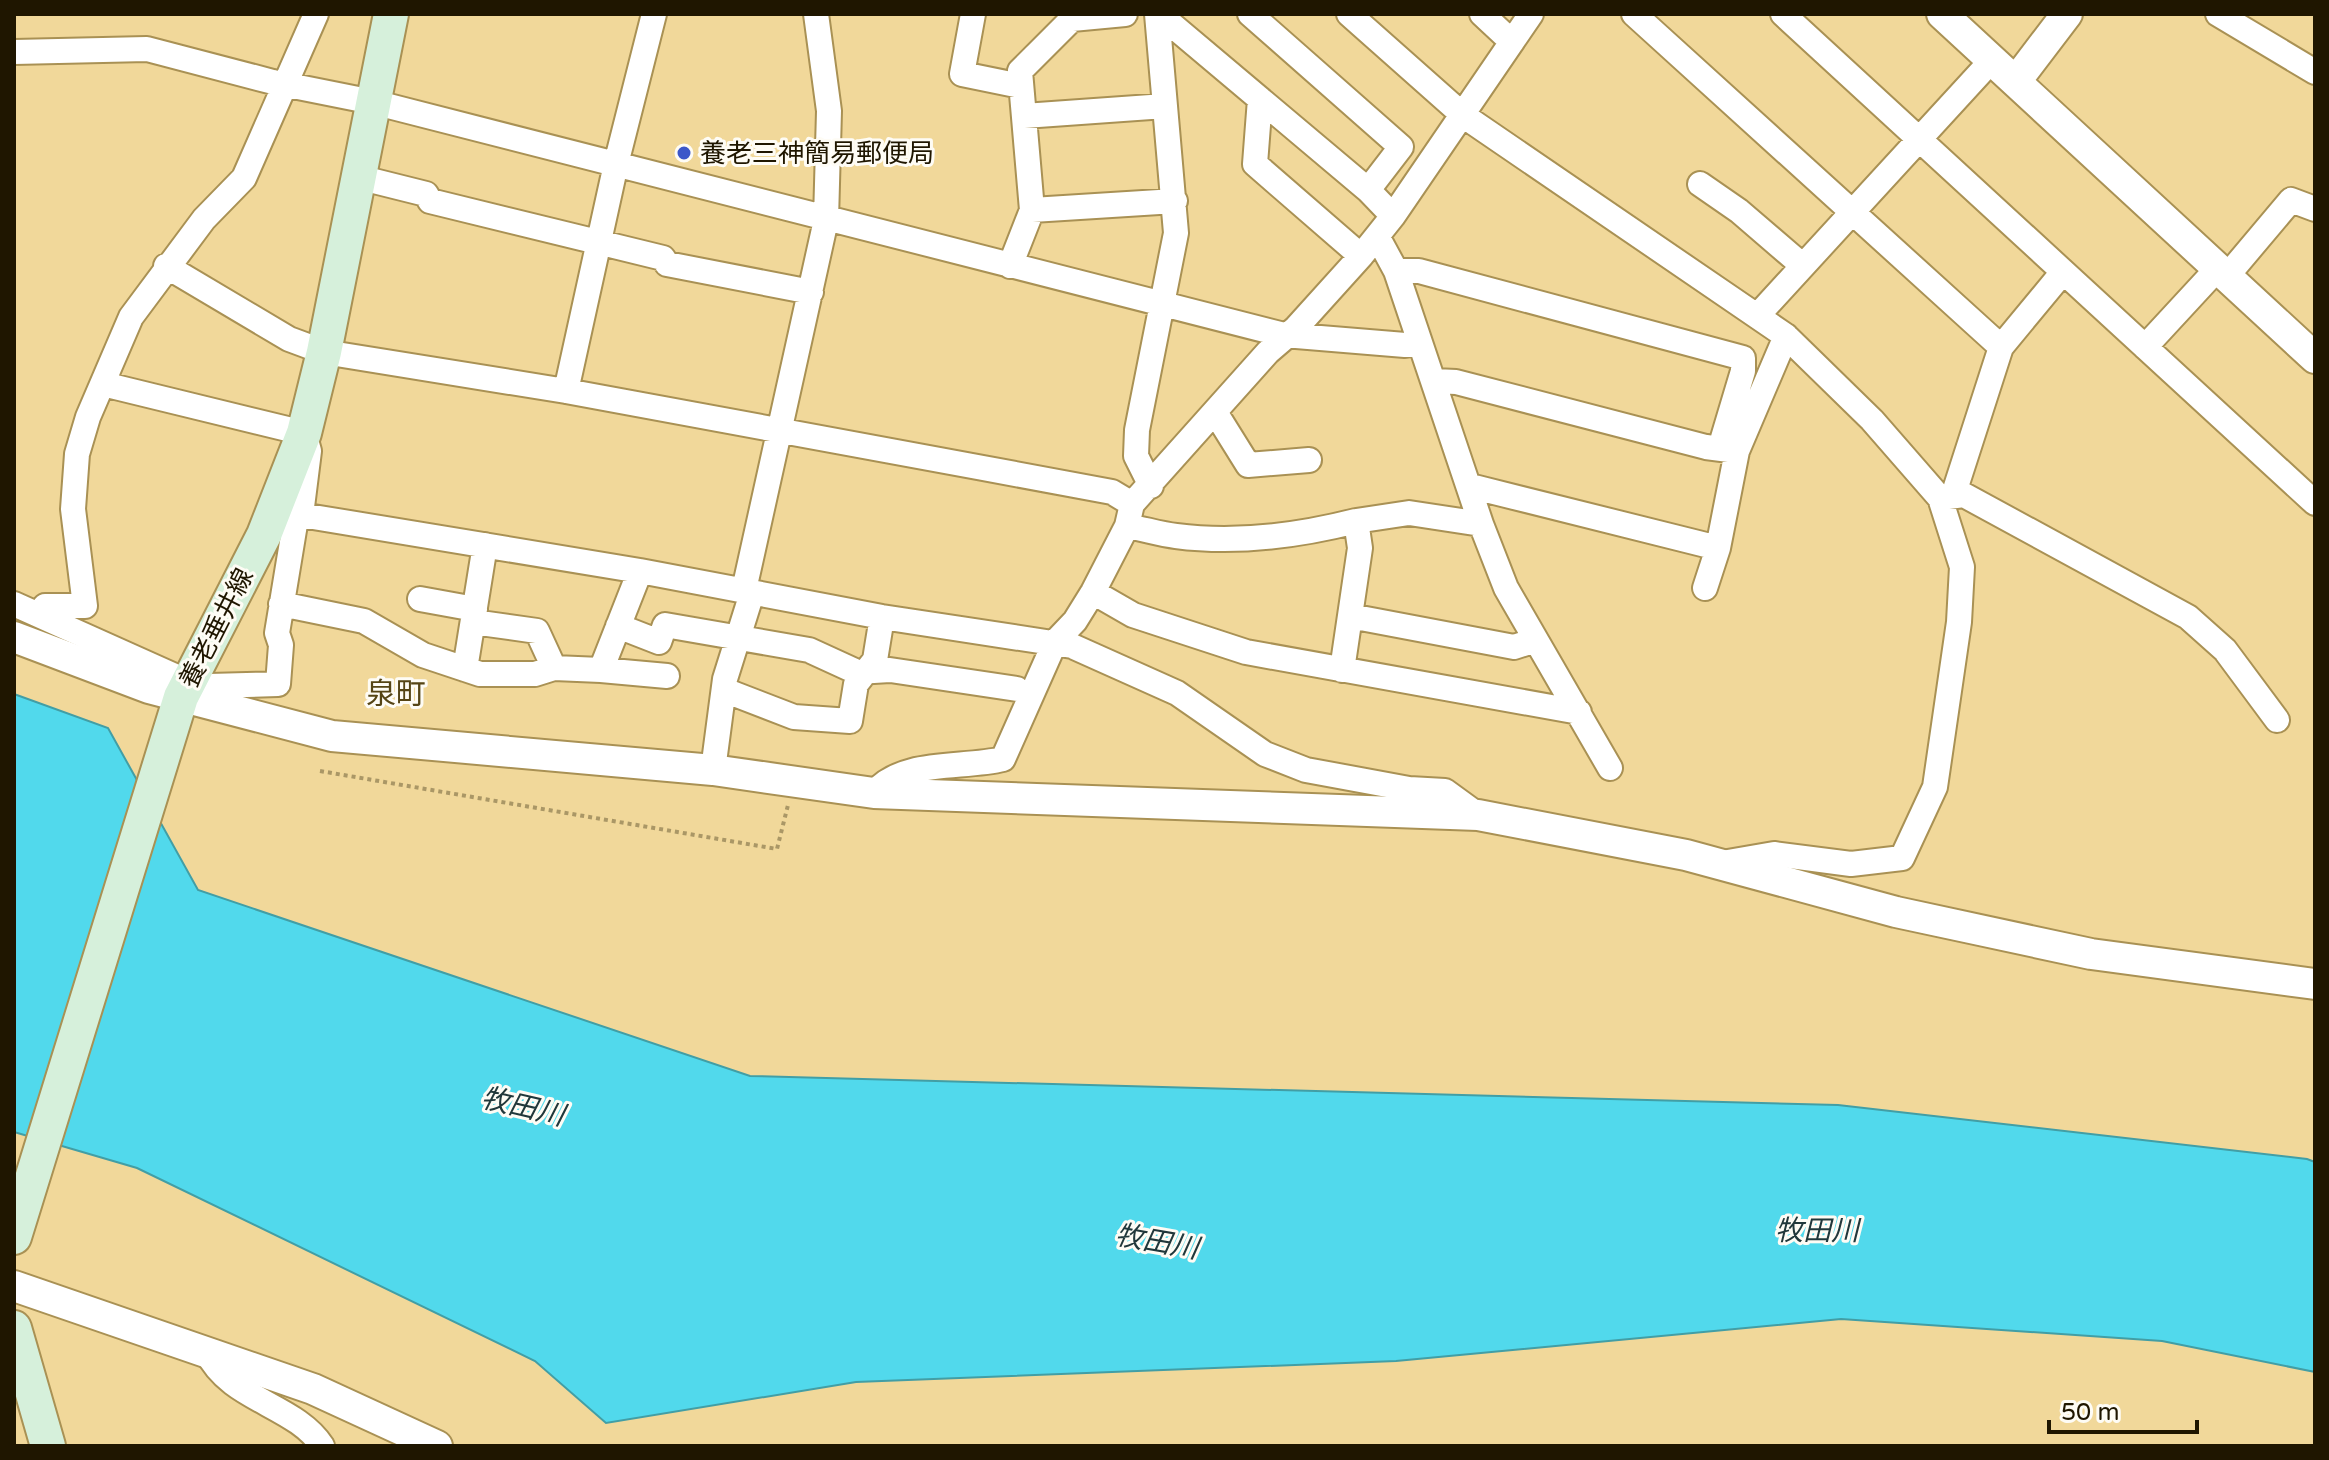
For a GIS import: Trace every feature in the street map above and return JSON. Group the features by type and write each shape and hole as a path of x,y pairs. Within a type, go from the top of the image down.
{"main road":[{"name":"養老垂井線","path":"14,1237 161,755 184,690 264,535 304,433 324,352 391,14"},
{"path":"14,1328 48,1446"}],"street":[{"path":"14,604 42,610 85,606 74,536 77,454 103,384 131,317 166,266 244,178 316,14"},
{"path":"566,391 616,164 654,14"},
{"path":"713,770 724,690 739,636 826,220 829,111 816,14"},
{"path":"973,14 962,74 1021,86"},
{"path":"1010,266 1032,210 1020,71 1072,19 1125,14"},
{"path":"1158,14 1368,190 1393,216"},
{"path":"1151,486 1136,456 1137,430 1176,233 1158,14"},
{"path":"1250,14 1401,147 1368,190"},
{"path":"1349,14 1464,116 1637,238 1786,336 1946,497 1962,567 1959,622 1935,787 1902,858 1851,864 1774,854 1717,864"},
{"path":"1482,14 1512,42"},
{"path":"874,793 885,779 903,772 1003,759 1055,642 1075,621 1093,592 1130,515 1215,412 1361,256 1464,116 1531,14"},
{"path":"1634,14 2001,347"},
{"path":"1783,14 2315,503"},
{"path":"1942,14 2315,358"},
{"path":"2016,81 2067,14"},
{"path":"2218,14 2315,72"},
{"path":"14,52 147,49 287,85 373,102 1284,335 1405,345 1419,343"},
{"path":"1758,315 1992,60"},
{"path":"1260,99 1255,164 1361,256"},
{"path":"1024,116 1165,106"},
{"path":"358,177 426,194 430,201 663,258 667,264 811,292"},
{"path":"1700,184 1739,211 1803,266"},
{"path":"2145,347 2291,200 2315,209"},
{"path":"1032,210 1175,201"},
{"path":"1377,236 1396,271 1481,524 1506,588 1610,768"},
{"path":"166,266 289,339 324,352 566,391 1112,492 1130,515 1177,536 1297,536 1356,521 1409,513 1481,524"},
{"path":"1396,271 1419,271 1743,358 1728,450 1718,548 1705,588"},
{"path":"1946,497 2001,347 2063,272"},
{"path":"1728,450 1786,336"},
{"path":"1434,381 1456,382 1728,450"},
{"path":"14,585 42,610 184,690 278,684 281,645 277,633 295,524 301,515 309,451 304,433 103,384"},
{"path":"1215,412 1248,465 1309,460"},
{"path":"1470,486 1718,548"},
{"path":"1946,497 1964,495 2188,617 2225,650 2277,720"},
{"path":"301,515 640,571 882,617 1072,646 1177,693 1265,754 1306,770 1409,789 1445,791 1478,815"},
{"path":"1342,670 1360,548 1356,521"},
{"path":"465,669 485,545"},
{"path":"601,670 640,571"},
{"path":"1093,592 1133,615 1246,652 1579,712"},
{"path":"420,599 537,631 554,668"},
{"path":"281,604 364,621 423,655 465,669 496,675 535,674 554,668 667,676"},
{"path":"1350,616 1514,647 1536,640"},
{"path":"724,690 794,717 850,721 856,684 875,660 882,617"},
{"path":"618,626 659,642 665,625 809,650 857,672 890,670 1017,689"},
{"path":"14,637 332,736 713,770 874,793 1478,815 1717,864 1896,912 2091,954 2315,984"},
{"path":"14,1286 313,1389 437,1446"},
{"path":"207,1352 214,1366 232,1383 306,1430 322,1446"}],"path":[{"path":"320,771 777,849 796,782"}],"water":[{"name":"牧田川","path":"14,694 108,728 198,890 750,1076 1838,1105 2307,1159 2315,1162 2315,1372 2162,1341 1841,1319 1396,1361 856,1382 606,1423 535,1361 137,1168 14,1132"}],"place":[{"name":"養老三神簡易郵便局","path":"684,153"}],"district":[{"name":"泉町","path":"396,694"}]}
